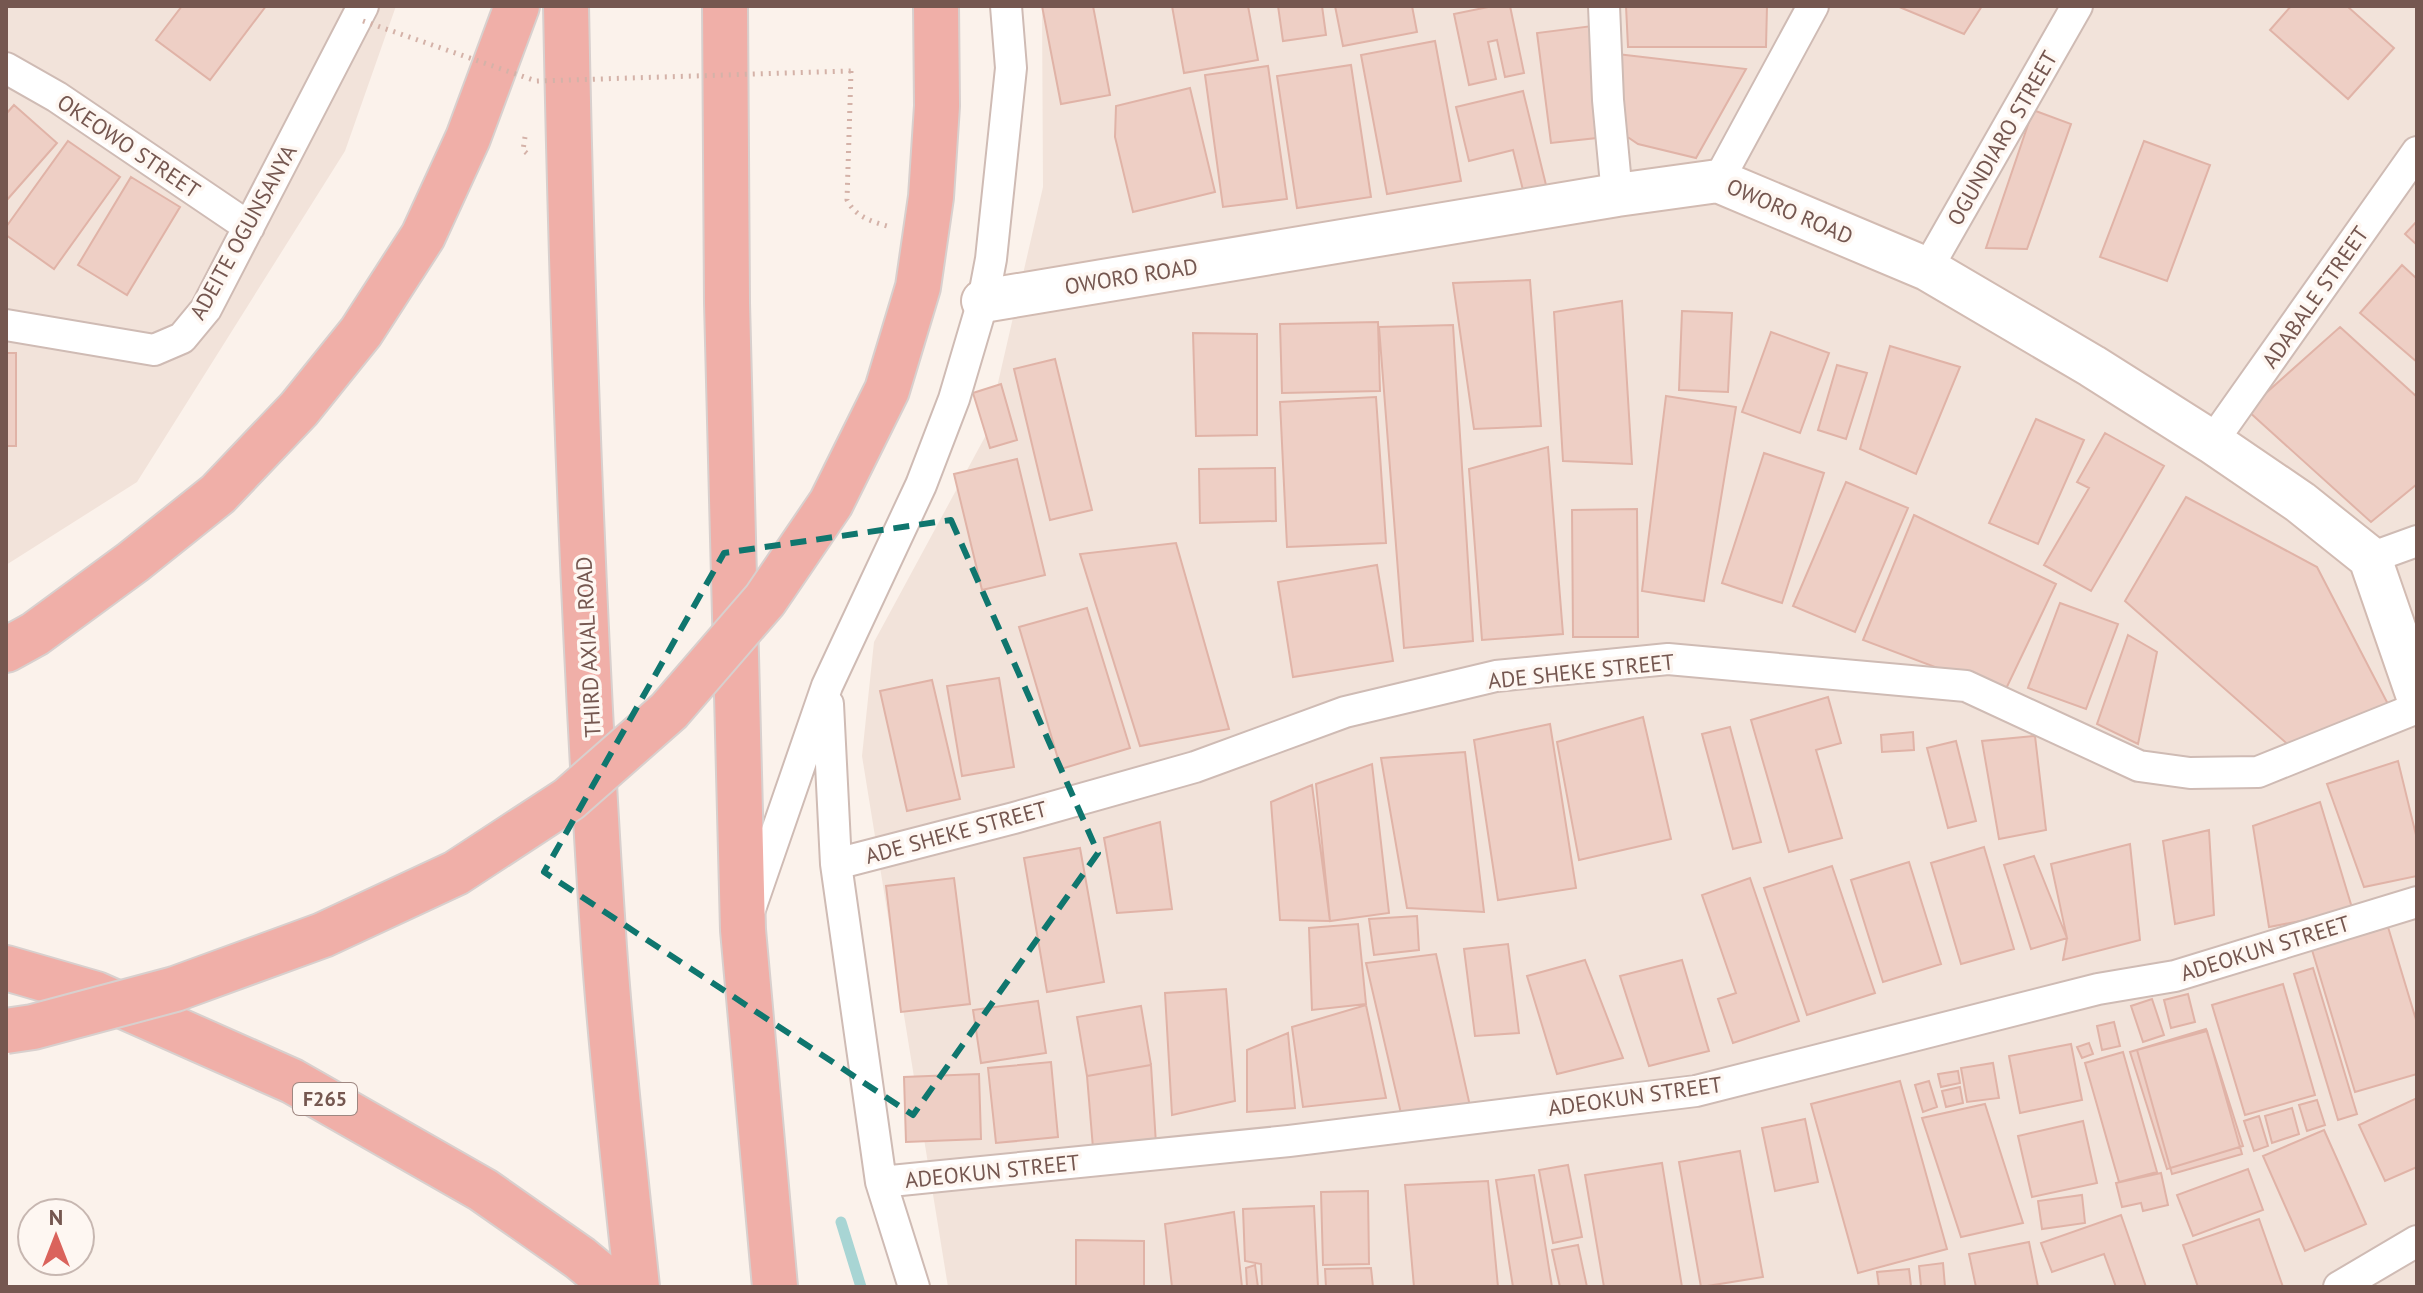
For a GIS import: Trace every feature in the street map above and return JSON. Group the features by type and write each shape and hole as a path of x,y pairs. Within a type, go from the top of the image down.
{"highway":[{"path":"6,650 35,634 133,562 218,494 299,409 361,332 423,236 468,138 517,6"},
{"name":"THIRD AXIAL ROAD","path":"566,6 569,166 589,670 604,949 637,1287"},
{"path":"725,6 727,303 743,930 775,1287"},
{"path":"6,1031 33,1027 175,989 323,935 456,873 569,799 669,711 765,600 831,503 887,390 918,287 931,197 937,106 936,6"},
{"name":"F265","path":"6,968 96,994 292,1081 483,1190 580,1258 615,1287"}],"street":[{"path":"743,930 827,686 921,485 954,399 983,301 991,259 1011,68 1006,6"},
{"path":"1604,6 1608,100 1617,195"},
{"path":"1718,181 1813,6"},
{"name":"OGUNDIARO STREET","path":"1927,269 2077,6"},
{"name":"ADEITE OGUNSANYA","path":"6,325 154,350 182,338 206,309 363,14"},
{"name":"OKEOWO STREET","path":"6,68 57,97 249,227"},
{"name":"ADABALE STREET","path":"2212,442 2417,152"},
{"name":"OWORO ROAD","path":"983,301 1617,195 1718,181 1927,269 2092,366 2212,442 2300,502 2370,558"},
{"path":"2417,541 2370,558 2417,694"},
{"name":"ADE SHEKE STREET","path":"836,864 1195,767 1345,712 1496,676 1668,659 1966,686 2139,766 2190,773 2258,772 2417,708"},
{"path":"827,686 836,864 881,1182 914,1287"},
{"name":"ADEOKUN STREET","path":"881,1182 1289,1141 1696,1091 2098,989 2175,976 2417,902"},
{"path":"2339,1287 2417,1241"}],"path":[{"path":"363,14 536,81 851,71 847,200"}],"highlighted area":[{"path":"951,520 1098,853 913,1115 544,872 724,553"}],"shaded area":[{"path":"6,6 396,6 345,151 137,482 6,565"},
{"path":"1042,6 2417,6 2417,1287 948,1287 862,756 874,642 986,435 1043,187"}],"building":[{"path":"182,6 266,6 210,80 156,40"},
{"path":"1042,6 1093,6 1110,95 1061,104"},
{"path":"1172,6 1248,6 1258,60 1184,73"},
{"path":"1278,6 1322,6 1326,35 1283,41"},
{"path":"1335,6 1412,6 1417,32 1343,46"},
{"path":"1493,6 1510,6 1524,73 1505,77 1497,40 1488,42 1496,79 1469,85 1454,14"},
{"path":"1626,6 1767,6 1766,47 1628,47"},
{"path":"1897,6 1982,6 1964,34"},
{"path":"2291,6 2347,6 2394,48 2348,99 2270,30"},
{"path":"1592,26 1606,137 1551,143 1537,33"},
{"path":"1435,41 1461,181 1387,194 1361,55"},
{"path":"1617,54 1746,69 1696,158 1612,136"},
{"path":"1351,65 1371,197 1297,208 1277,76"},
{"path":"1268,66 1287,199 1223,207 1205,75"},
{"path":"1190,88 1215,192 1133,212 1115,137 1116,106"},
{"path":"1523,91 1547,189 1524,194 1513,150 1469,161 1456,107"},
{"path":"14,105 57,143 6,201 6,114"},
{"path":"2033,110 2071,124 2027,249 1986,248"},
{"path":"68,141 120,177 54,269 6,235 6,227"},
{"path":"2144,141 2210,165 2167,281 2100,257"},
{"path":"131,177 180,207 127,295 78,265"},
{"path":"2417,221 2417,245 2405,234"},
{"path":"2402,265 2417,279 2417,362 2360,313"},
{"path":"1530,280 1541,426 1474,429 1453,283"},
{"path":"1622,301 1632,464 1563,461 1554,312"},
{"path":"1682,311 1732,313 1728,392 1679,390"},
{"path":"1378,322 1380,391 1282,393 1280,324"},
{"path":"1453,325 1473,641 1404,648 1379,327"},
{"path":"2340,327 2417,397 2417,484 2371,522 2247,410"},
{"path":"1771,332 1829,353 1800,433 1742,412"},
{"path":"1193,333 1257,334 1257,435 1196,436"},
{"path":"1890,346 1960,367 1916,474 1860,449"},
{"path":"6,353 16,353 16,446 6,446"},
{"path":"1055,359 1092,510 1050,520 1014,369"},
{"path":"1837,365 1867,373 1846,439 1818,430"},
{"path":"1001,384 1017,440 990,448 973,393"},
{"path":"1666,396 1736,407 1704,601 1642,591"},
{"path":"1376,397 1386,543 1287,547 1280,402"},
{"path":"2036,419 2084,440 2038,544 1989,523"},
{"path":"2105,433 2164,466 2091,591 2044,565 2089,488 2077,482"},
{"path":"1548,447 1563,634 1482,640 1469,469"},
{"path":"1764,453 1824,473 1782,603 1722,583"},
{"path":"1017,459 1045,575 982,590 954,474"},
{"path":"1275,468 1276,521 1200,523 1199,469"},
{"path":"1846,482 1908,508 1855,632 1793,606"},
{"path":"2186,497 2317,567 2389,706 2292,748 2125,601"},
{"path":"1637,509 1638,637 1573,637 1572,510"},
{"path":"1914,515 2056,584 2004,693 1863,640"},
{"path":"1176,543 1229,729 1140,746 1080,554"},
{"path":"1377,565 1393,661 1293,677 1278,582"},
{"path":"2060,603 2118,624 2086,709 2028,688"},
{"path":"1087,608 1130,748 1061,769 1019,627"},
{"path":"2128,635 2157,652 2138,744 2097,724"},
{"path":"999,678 1014,767 962,776 947,686"},
{"path":"932,680 960,799 907,811 880,691"},
{"path":"1828,697 1841,743 1816,750 1842,838 1789,852 1751,720"},
{"path":"1643,717 1671,839 1579,860 1557,742"},
{"path":"1550,724 1576,888 1498,900 1474,740"},
{"path":"1730,727 1761,842 1733,849 1702,734"},
{"path":"1913,732 1914,750 1882,752 1881,735"},
{"path":"2035,736 2046,830 1999,839 1982,741"},
{"path":"1956,741 1976,821 1948,828 1927,748"},
{"path":"1465,752 1484,912 1407,908 1381,758"},
{"path":"2398,761 2417,839 2417,876 2364,887 2327,784"},
{"path":"1372,764 1389,913 1330,921 1316,784"},
{"path":"1312,785 1330,921 1280,920 1271,802"},
{"path":"2320,802 2353,911 2269,927 2253,826"},
{"path":"1160,822 1172,909 1117,913 1104,838"},
{"path":"2209,830 2214,915 2175,924 2163,841"},
{"path":"2130,844 2140,940 2063,960 2067,938 2051,864"},
{"path":"1984,847 2014,949 1961,964 1931,863"},
{"path":"1080,848 1104,982 1047,992 1024,858"},
{"path":"2034,856 2067,938 2031,949 2004,865"},
{"path":"1909,862 1941,964 1883,982 1851,880"},
{"path":"1832,866 1875,993 1807,1015 1764,888"},
{"path":"954,878 970,1004 901,1012 886,886"},
{"path":"1750,878 1799,1021 1733,1043 1718,999 1736,993 1702,895"},
{"path":"1417,916 1419,950 1374,955 1369,919"},
{"path":"1358,924 1366,1004 1312,1010 1309,928"},
{"path":"2388,927 2417,1023 2417,1074 2355,1092 2312,950"},
{"path":"1508,944 1519,1033 1475,1036 1464,949"},
{"path":"1436,954 1472,1115 1403,1122 1366,963"},
{"path":"1585,960 1623,1058 1557,1074 1527,976"},
{"path":"1682,960 1709,1051 1649,1066 1620,976"},
{"path":"2313,968 2357,1114 2338,1120 2294,974"},
{"path":"2283,984 2315,1095 2245,1115 2212,1005"},
{"path":"1226,989 1235,1101 1172,1115 1165,993"},
{"path":"2188,994 2195,1022 2171,1028 2164,1000"},
{"path":"2152,999 2164,1035 2143,1042 2131,1006"},
{"path":"1038,1001 1046,1053 981,1063 973,1010"},
{"path":"1366,1005 1386,1098 1303,1107 1292,1027"},
{"path":"1141,1006 1151,1065 1087,1076 1077,1017"},
{"path":"2114,1022 2120,1046 2102,1050 2097,1026"},
{"path":"2206,1029 2243,1146 2167,1169 2130,1052"},
{"path":"2207,1031 2242,1154 2172,1174 2137,1050"},
{"path":"1288,1033 1295,1108 1247,1112 1247,1050"},
{"path":"2089,1043 2093,1054 2082,1058 2077,1047"},
{"path":"2071,1044 2082,1100 2020,1113 2009,1056"},
{"path":"2123,1052 2157,1172 2119,1182 2085,1063"},
{"path":"1051,1062 1058,1137 996,1143 988,1068"},
{"path":"1993,1063 1999,1098 1967,1102 1961,1068"},
{"path":"1151,1065 1156,1144 1094,1160 1087,1076"},
{"path":"1958,1071 1960,1083 1941,1087 1938,1074"},
{"path":"979,1074 981,1139 906,1142 904,1077"},
{"path":"1900,1081 1947,1249 1858,1273 1811,1104"},
{"path":"1929,1081 1937,1107 1923,1112 1915,1085"},
{"path":"1960,1087 1963,1103 1946,1107 1942,1091"},
{"path":"2417,1098 2417,1167 2385,1181 2359,1125"},
{"path":"2317,1100 2325,1125 2307,1131 2299,1105"},
{"path":"1985,1104 2023,1223 1961,1237 1922,1118"},
{"path":"2292,1108 2299,1134 2272,1143 2265,1116"},
{"path":"2259,1116 2268,1146 2254,1151 2244,1121"},
{"path":"1805,1119 1818,1182 1775,1191 1762,1128"},
{"path":"2083,1121 2097,1183 2032,1197 2018,1136"},
{"path":"2324,1130 2366,1224 2305,1251 2263,1156"},
{"path":"1740,1151 1763,1277 1701,1287 1679,1162"},
{"path":"1662,1163 1682,1287 1604,1287 1585,1175"},
{"path":"1568,1165 1582,1237 1553,1243 1539,1170"},
{"path":"2248,1169 2263,1210 2193,1236 2177,1195"},
{"path":"2161,1173 2168,1205 2143,1211 2141,1203 2122,1207 2116,1183"},
{"path":"1534,1175 1552,1287 1513,1287 1496,1180"},
{"path":"1488,1181 1498,1287 1414,1287 1405,1185"},
{"path":"1368,1191 1369,1264 1323,1265 1321,1192"},
{"path":"2082,1195 2085,1223 2042,1229 2038,1201"},
{"path":"1314,1206 1318,1287 1262,1287 1261,1264 1245,1261 1243,1209"},
{"path":"1234,1212 1242,1287 1172,1287 1165,1224"},
{"path":"2121,1215 2146,1287 2116,1287 2104,1254 2052,1272 2041,1243"},
{"path":"2259,1219 2283,1287 2198,1287 2183,1245"},
{"path":"1076,1240 1144,1241 1144,1287 1076,1287"},
{"path":"2029,1242 2038,1287 1976,1287 1969,1254"},
{"path":"1578,1245 1587,1287 1560,1287 1552,1250"},
{"path":"1943,1263 1945,1287 1879,1287 1877,1272 1909,1269 1911,1286 1921,1286 1919,1266"},
{"path":"1255,1265 1258,1287 1247,1287 1246,1268"},
{"path":"1371,1268 1373,1287 1326,1287 1325,1269"}],"waterway":[{"path":"841,1222 861,1287"}]}
